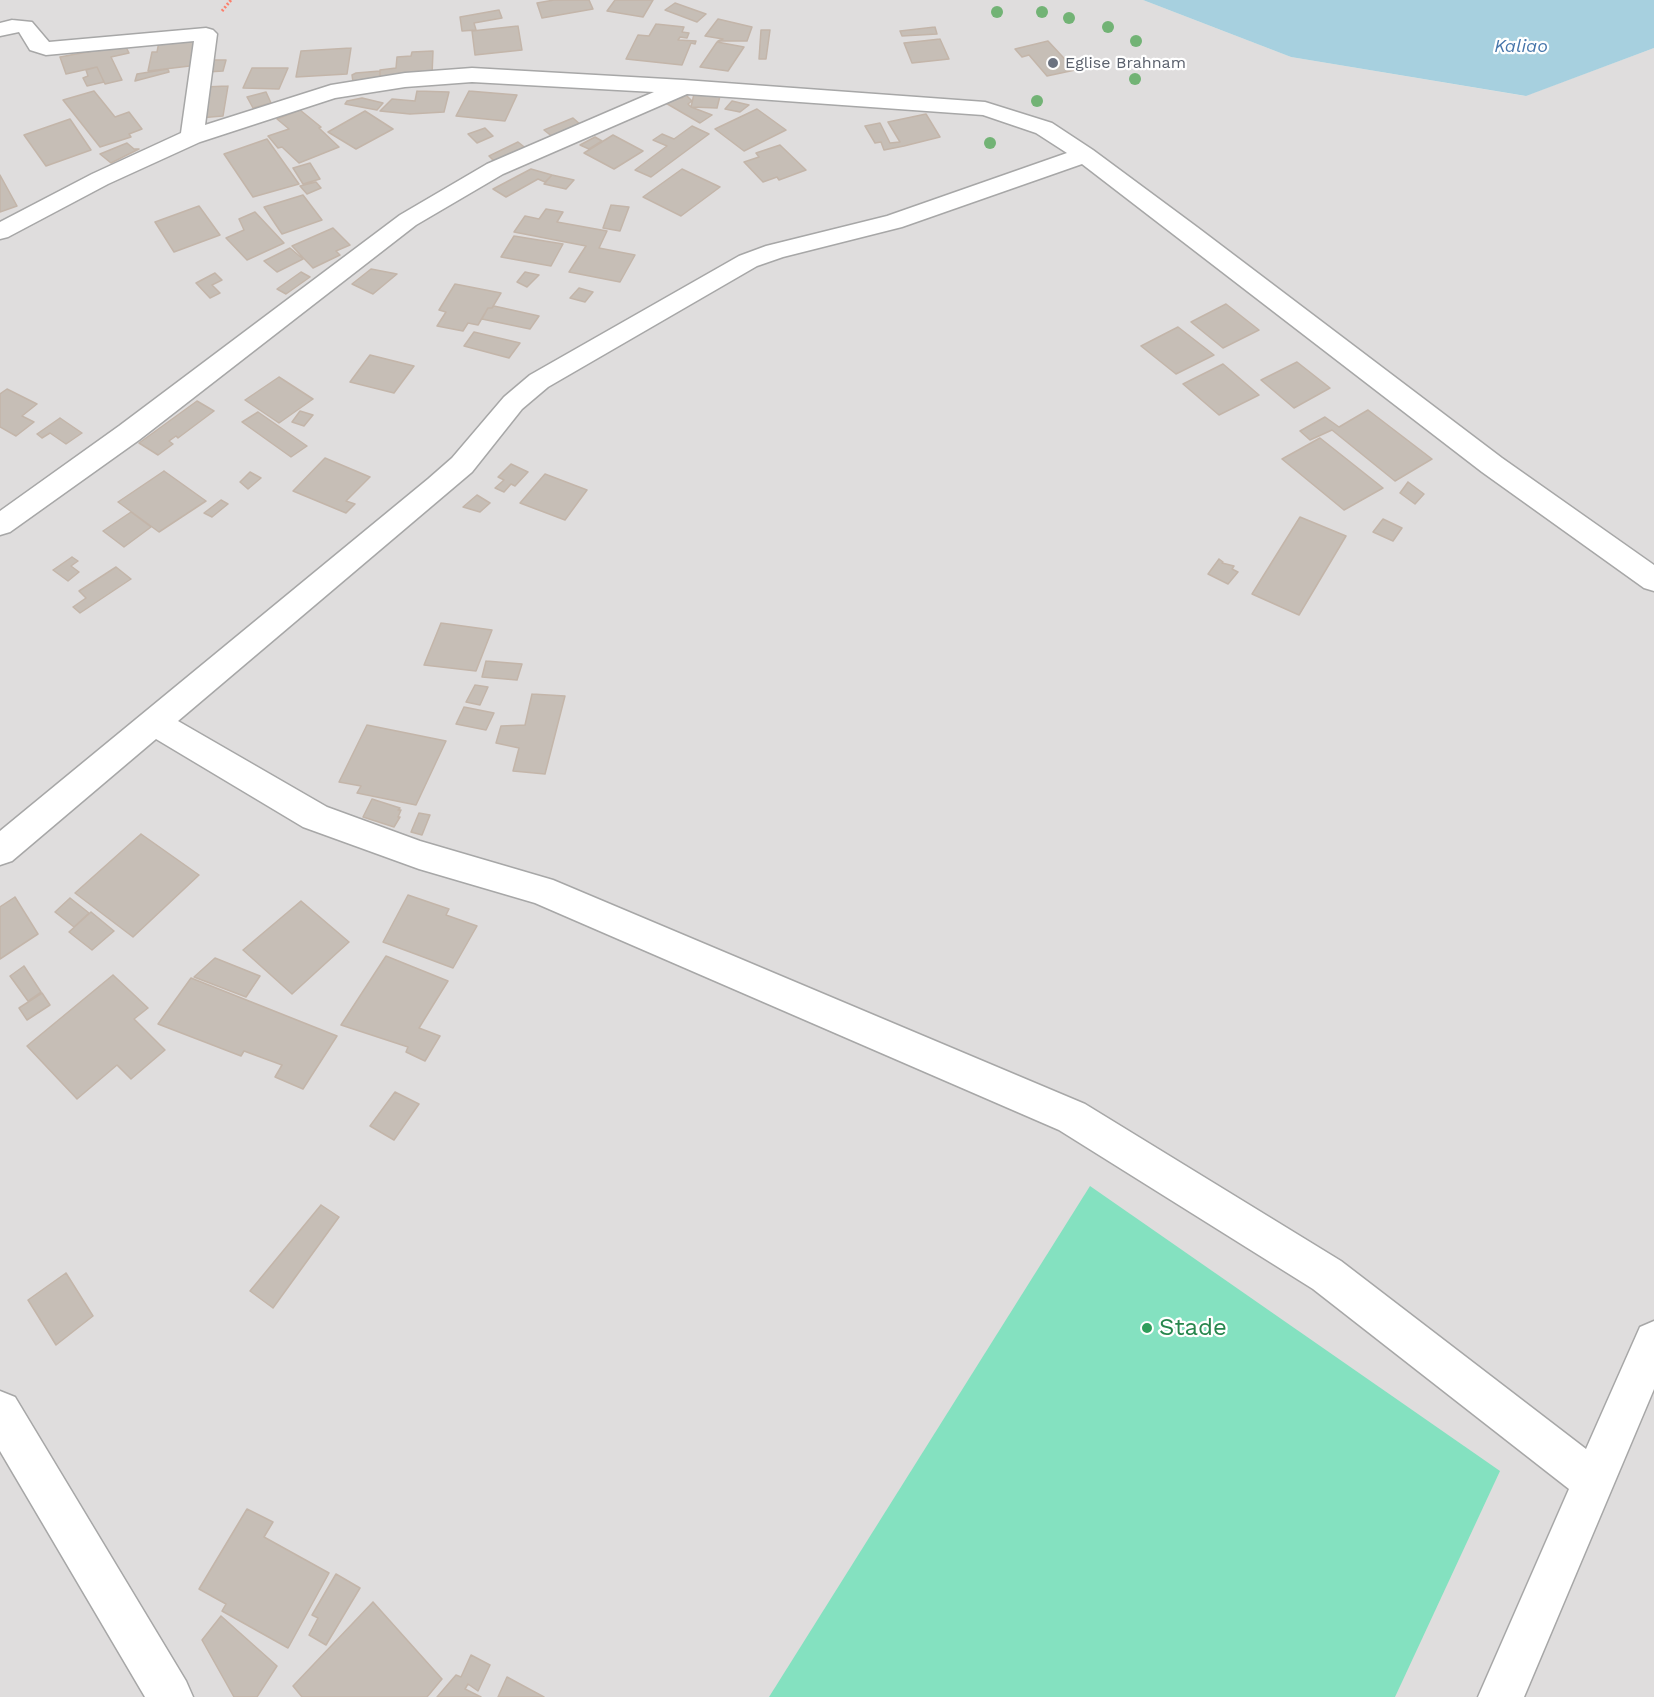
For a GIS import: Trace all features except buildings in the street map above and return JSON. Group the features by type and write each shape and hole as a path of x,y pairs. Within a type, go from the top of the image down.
{"street":[{"path":"0,30 12,26 25,26 38,45 46,49 206,34 192,137"},
{"path":"0,232 100,179 192,137 331,92 405,80 472,75 684,87 985,109 1044,128 1085,155 1190,232 1492,465 1654,580"},
{"path":"0,525 129,433 408,220 495,170 684,87"},
{"path":"0,851 462,465 513,403 539,381 748,261 775,251 927,212 1085,155"},
{"path":"154,722 315,817 419,855 541,890 1072,1116 1327,1275 1593,1481"},
{"path":"1500,1697 1654,1341"},
{"path":"0,1412 170,1697"}],"shaded area":[{"path":"0,0 1143,0 1291,57 1525,96 1654,48 1654,1697 0,1697"}],"green space":[{"name":"Stade","path":"1090,1186 1500,1471 1395,1697 769,1697"}],"water":[{"name":"Kaliao","path":"1143,0 1654,0 1654,48 1526,96 1291,57"}],"place":[{"name":"Eglise Brahnam","path":"1053,63"},
{"name":"Stade","path":"1147,1328"}]}
